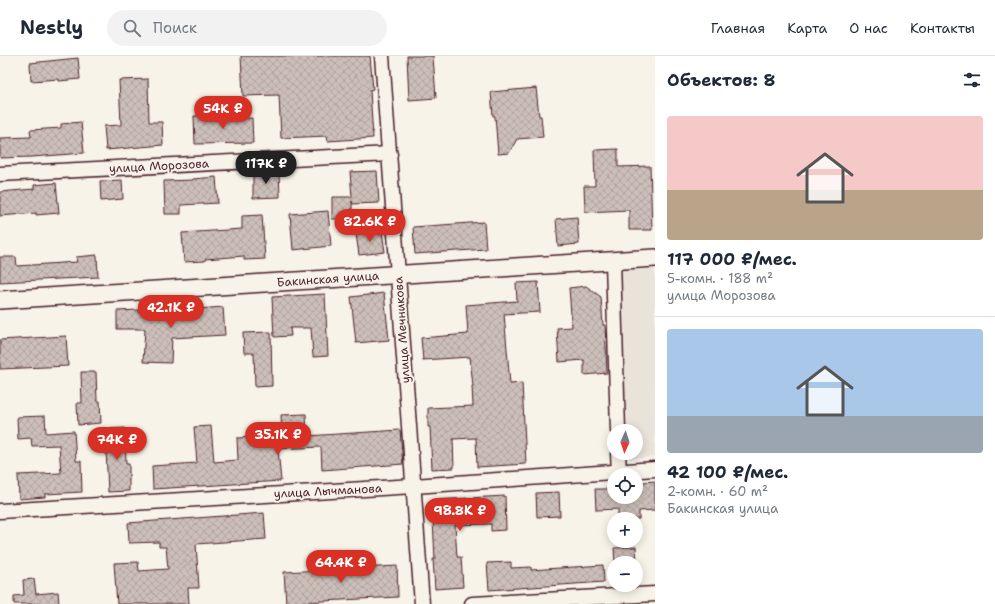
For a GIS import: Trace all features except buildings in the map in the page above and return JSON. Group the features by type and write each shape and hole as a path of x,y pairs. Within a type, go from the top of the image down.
{"main road":[{"name":"Бакинская улица","path":"0,300 655,258"}],"street":[{"name":"улица Мечникова","path":"382,56 422,604"},
{"name":"улица Морозова","path":"0,174 390,154"},
{"path":"613,260 618,424"},
{"name":"улица Лычманова","path":"643,470 655,469"},
{"name":"улица Лычманова","path":"0,511 607,473"},
{"path":"472,604 655,594"}],"shaded area":[{"path":"655,266 655,457 643,458 643,424 627,424 618,268"}]}
